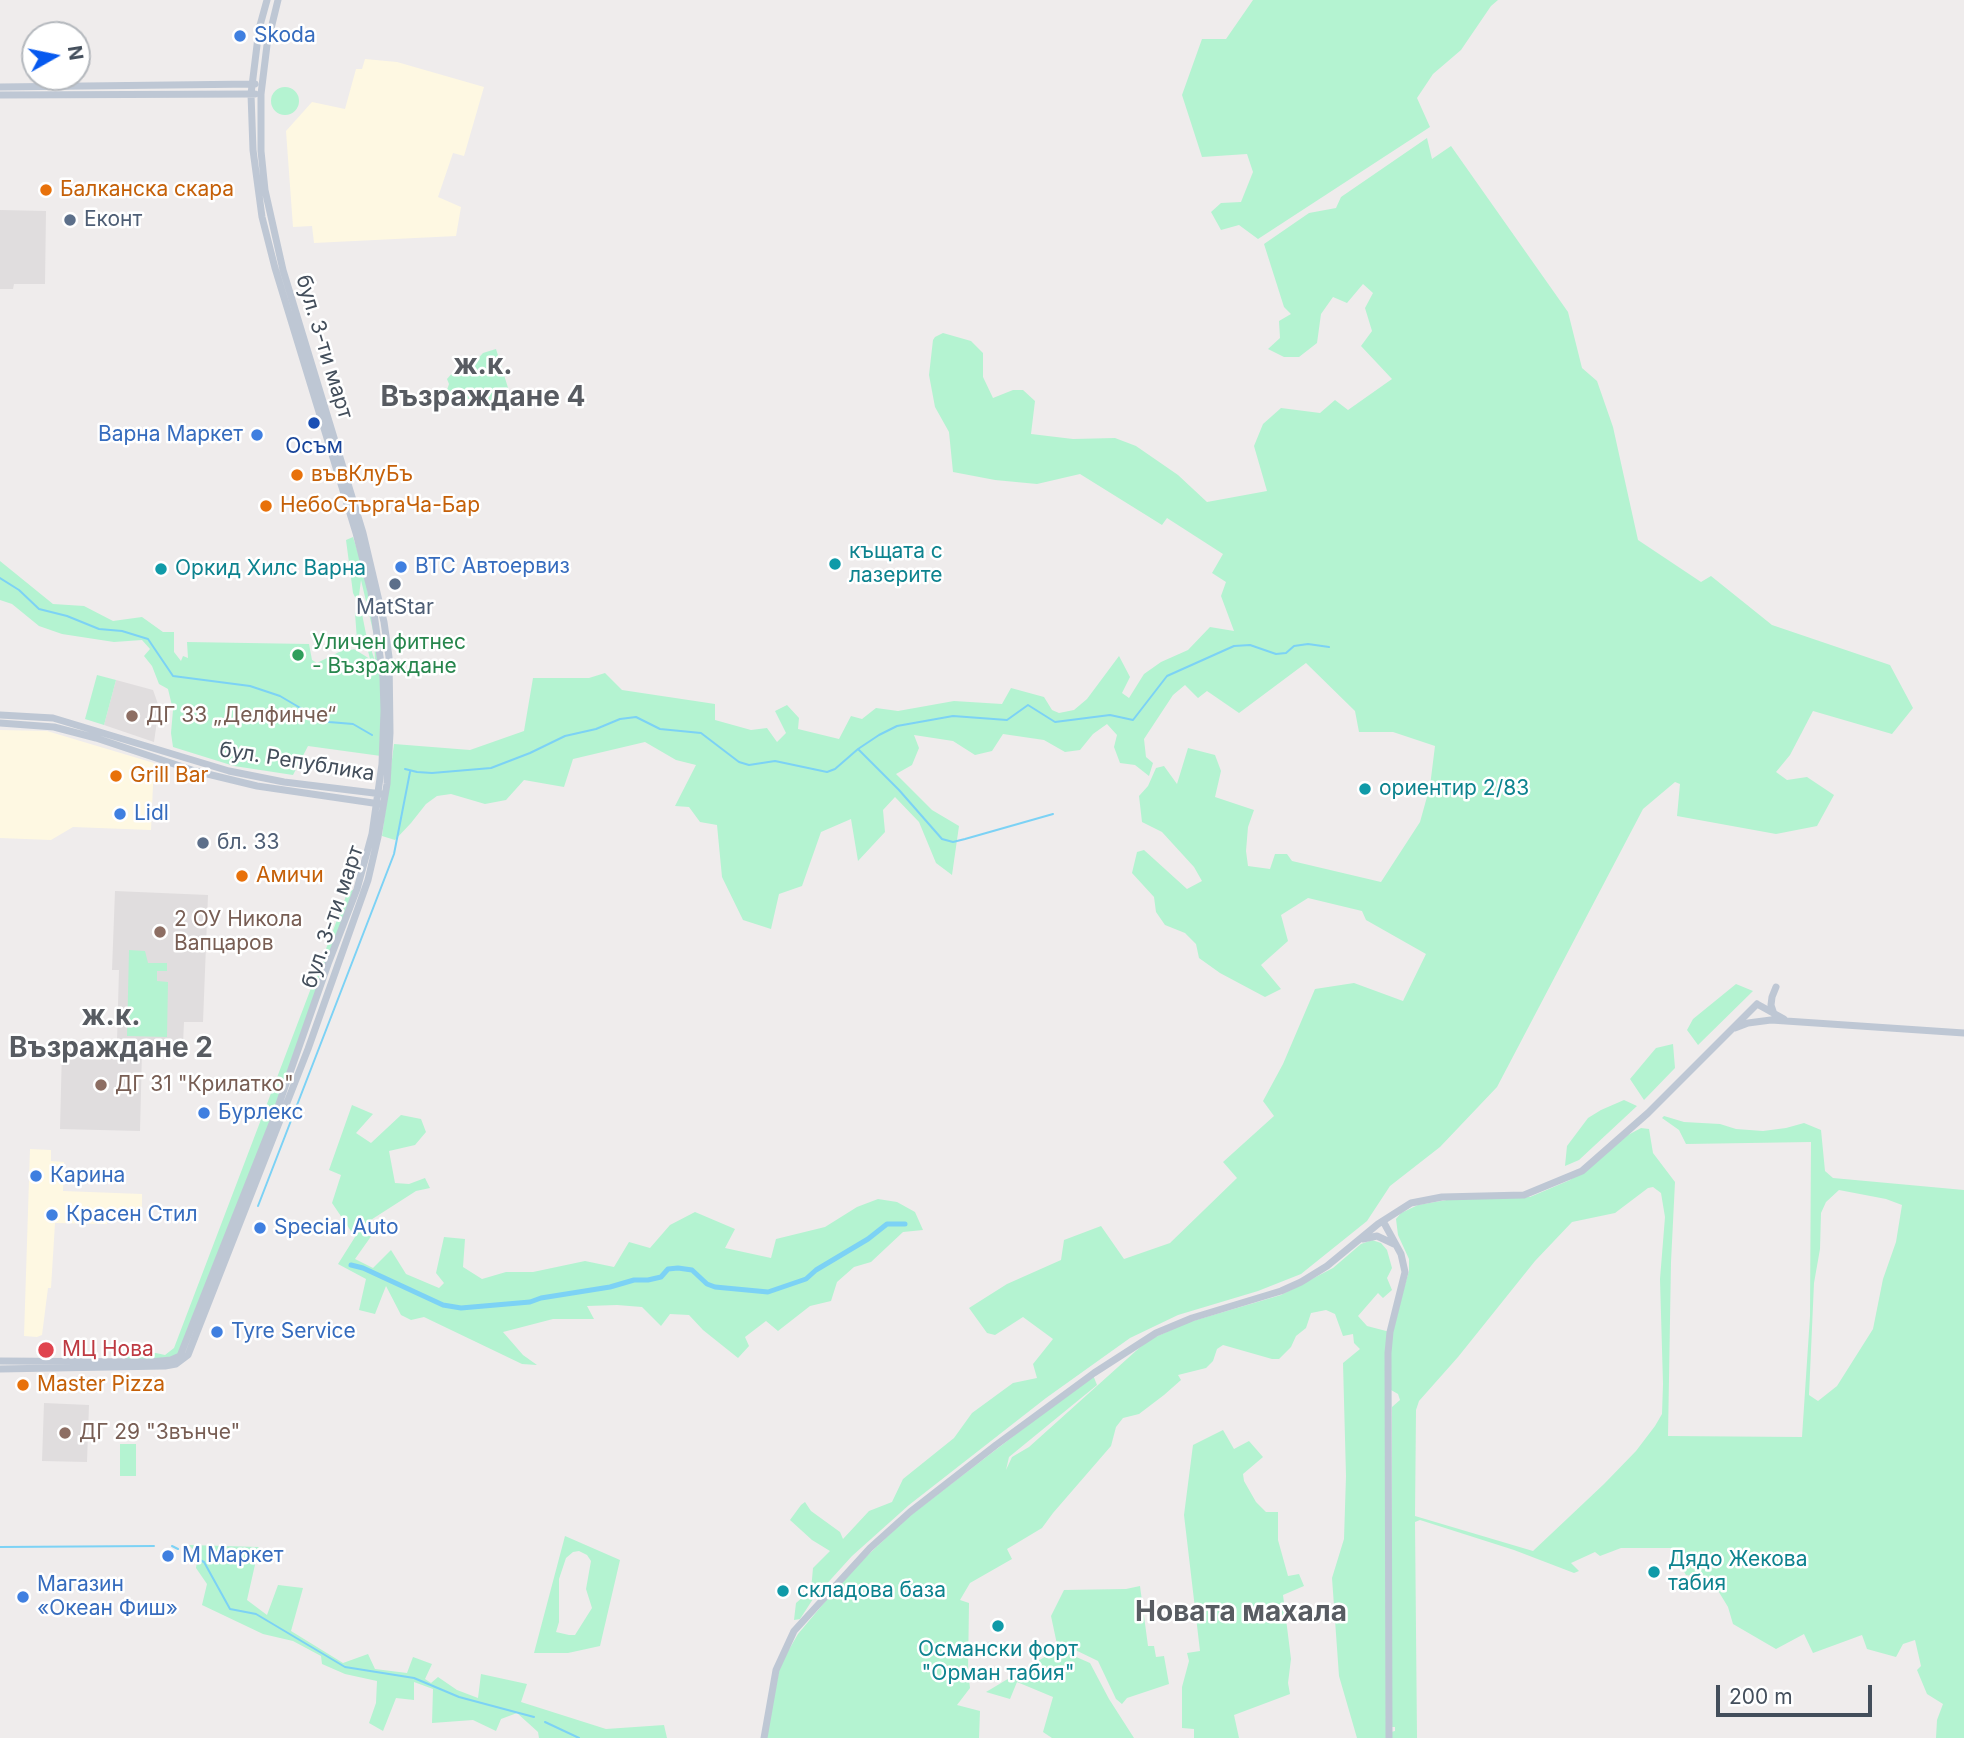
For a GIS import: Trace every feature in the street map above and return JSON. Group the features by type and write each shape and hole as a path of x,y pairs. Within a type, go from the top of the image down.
{"street":[{"name":"бул. 3-ти март","path":"267,0 258,29 251,93 253,150 262,217 371,592 382,667 382,794"},
{"name":"бул. 3-ти март","path":"0,1369 165,1366 179,1363 188,1355 307,1049 368,880 382,794 390,697 389,657 382,610 363,533 283,270 267,206 261,151 261,94 270,32 278,0"},
{"path":"258,29 270,32"},
{"path":"0,87 262,84"},
{"path":"0,95 261,94"},
{"name":"бул. Република","path":"0,715 53,718 229,771 284,782 382,794"},
{"name":"бул. Република","path":"0,723 54,727 195,771 257,786 381,804"},
{"name":"бул. 3-ти март","path":"0,1361 149,1362 171,1360 180,1356 273,1121 357,890 381,804"},
{"path":"1773,1017 1771,1005 1776,987"},
{"path":"764,1738 776,1670 794,1632 870,1548 910,1512 1007,1437 1143,1340 1171,1325 1281,1292 1316,1275 1383,1221 1411,1203 1423,1200 1524,1195 1582,1171 1648,1113 1757,1004 1764,1015 1791,1022 1964,1033"},
{"path":"1731,1030 1773,1017"},
{"path":"1393,1214 1391,1229 1397,1247"},
{"path":"1383,1221 1404,1263 1405,1272 1390,1332 1388,1353 1389,1738"},
{"path":"1359,1240 1377,1236 1390,1240 1397,1247"}],"shaded area":[{"path":"365,59 397,62 484,87 464,156 453,153 438,197 461,207 456,236 314,243 312,226 293,227 286,131 312,102 345,109 356,69 362,69"},
{"path":"0,210 46,211 45,284 14,284 13,289 0,289"},
{"name":"ДГ 33 „Делфинче“","path":"116,680 153,690 159,707 154,742 104,725"},
{"path":"0,730 47,731 154,763 151,830 73,827 51,840 0,838"},
{"name":"2 ОУ Никола Вапцаров","path":"115,891 208,895 203,1022 184,1022 183,1044 117,1041 119,970 112,970"},
{"name":"ДГ 31 \"Крилатко\"","path":"62,1049 142,1051 140,1131 60,1129"},
{"path":"30,1149 51,1150 51,1161 64,1162 63,1191 142,1194 142,1210 107,1209 107,1224 55,1223 51,1288 48,1288 42,1335 37,1337 24,1336"},
{"name":"ДГ 29 \"Звънче\"","path":"44,1403 89,1405 87,1462 42,1461"}],"green space":[{"path":"1253,0 1498,0 1461,50 1433,74 1417,98 1430,127 1258,239 1239,225 1221,230 1211,212 1221,203 1241,202 1253,172 1247,154 1202,157 1182,95 1202,39 1226,39"},
{"path":"285,87 295,91 299,101 295,111 285,115 275,111 271,101 275,91"},
{"path":"1427,138 1432,159 1451,146 1568,312 1582,368 1597,381 1613,427 1638,540 1701,582 1711,576 1772,625 1890,665 1913,708 1892,734 1813,711 1790,755 1776,772 1787,780 1807,777 1834,795 1817,826 1776,834 1677,816 1680,784 1675,782 1643,809 1497,1087 1440,1147 1390,1186 1367,1221 1301,1274 1258,1291 1178,1315 1130,1338 1046,1398 909,1505 852,1556 813,1599 800,1619 794,1620 796,1603 811,1590 813,1568 830,1551 812,1540 790,1520 801,1505 805,1502 811,1511 840,1532 843,1539 869,1511 892,1502 903,1479 954,1438 972,1413 1013,1383 1037,1378 1033,1364 1053,1339 1023,1317 995,1335 987,1333 969,1308 1007,1284 1061,1260 1064,1240 1101,1226 1124,1259 1170,1243 1237,1178 1223,1162 1274,1116 1263,1101 1283,1064 1315,989 1354,983 1403,1001 1426,954 1366,920 1362,911 1308,898 1281,915 1288,941 1261,965 1281,989 1265,997 1220,973 1199,958 1196,944 1185,933 1165,925 1156,912 1154,897 1132,873 1137,852 1144,850 1187,889 1202,881 1194,867 1162,832 1142,822 1139,796 1148,786 1156,768 1164,766 1177,784 1188,748 1215,755 1221,771 1215,797 1254,810 1248,827 1248,866 1270,869 1275,854 1287,854 1292,861 1381,882 1420,822 1430,786 1435,746 1393,732 1359,732 1355,711 1306,663 1239,713 1207,691 1198,698 1185,685 1173,695 1144,739 1146,757 1153,763 1149,776 1135,765 1120,763 1114,747 1117,735 1107,724 1093,734 1080,750 1065,752 1044,740 1003,734 992,751 975,755 953,741 914,735 919,748 912,765 896,774 932,810 959,826 952,875 936,863 919,822 895,797 883,810 885,832 858,861 851,819 821,832 802,886 779,894 771,929 743,920 722,877 717,825 700,822 689,807 675,806 696,765 676,760 645,742 573,759 564,787 524,780 506,800 485,804 451,794 437,796 426,804 395,840 382,836 394,744 470,750 524,731 533,678 589,678 605,673 622,690 715,704 715,720 751,730 767,728 777,742 786,733 775,711 787,705 799,718 798,729 839,739 851,716 862,719 876,708 898,711 954,701 1002,704 1011,688 1044,697 1052,710 1059,713 1074,710 1087,699 1119,656 1130,677 1122,693 1129,698 1144,674 1161,662 1188,650 1210,627 1234,631 1221,596 1226,582 1212,573 1223,554 1167,518 1162,525 1080,474 1037,484 953,472 949,432 935,407 929,375 933,340 943,333 971,341 983,353 983,377 993,398 1013,390 1023,390 1035,401 1031,434 1073,439 1115,438 1136,446 1178,475 1207,502 1267,491 1254,446 1263,424 1281,408 1320,413 1335,400 1348,410 1392,379 1361,346 1372,331 1365,308 1373,293 1363,284 1347,303 1333,297 1321,314 1317,343 1299,357 1284,357 1268,349 1280,338 1279,321 1291,314 1284,307 1264,244 1309,213 1336,208 1341,197"},
{"path":"496,349 509,391 503,404 448,396 447,379 454,371 474,363 483,353"},
{"path":"353,537 364,570 379,658 382,699 381,756 308,746 293,775 234,766 173,747 173,710 168,689 159,684 152,666 144,656 150,649 142,640 114,642 62,634 39,626 12,604 0,600 0,561 53,604 84,606 113,621 142,617 163,632 174,632 174,652 181,661 183,656 188,658 187,642 309,644 312,660 317,663 349,647 350,650 354,649 370,659 368,651 357,640 355,613 361,609 375,661 374,635 361,580 358,603 353,593 346,540"},
{"path":"97,675 116,680 104,725 85,719"},
{"path":"357,889 273,1121 180,1356 124,1362 125,1354 165,1355 174,1348 348,891"},
{"path":"129,950 145,951 148,963 167,963 167,971 157,971 157,981 168,982 167,1037 127,1036"},
{"path":"1736,984 1753,991 1698,1045 1687,1030 1693,1019"},
{"path":"1673,1044 1675,1068 1644,1100 1630,1079 1656,1048"},
{"path":"1624,1100 1637,1106 1579,1160 1565,1166 1567,1146 1588,1118"},
{"path":"352,1105 373,1114 356,1133 371,1143 401,1115 421,1119 426,1132 415,1145 389,1151 395,1183 409,1184 425,1178 430,1188 416,1191 363,1225 372,1235 355,1259 373,1268 391,1250 406,1274 439,1288 444,1283 436,1273 444,1237 465,1239 463,1267 482,1279 506,1272 533,1272 585,1261 614,1267 629,1242 650,1248 670,1225 695,1212 735,1229 725,1248 771,1258 776,1239 825,1227 857,1207 878,1199 897,1202 915,1212 923,1230 903,1232 871,1262 854,1267 837,1282 831,1301 810,1306 778,1331 766,1321 745,1337 749,1346 738,1358 689,1315 670,1314 661,1326 642,1307 617,1305 587,1306 594,1319 553,1319 503,1332 523,1355 537,1365 522,1364 424,1317 411,1320 401,1315 386,1286 375,1314 359,1310 366,1279 338,1264 355,1237 332,1203 341,1175 329,1170"},
{"path":"1664,1116 1684,1122 1763,1131 1804,1123 1821,1130 1825,1171 1833,1178 1964,1190 1964,1738 1936,1738 1937,1720 1943,1704 1927,1694 1917,1670 1921,1666 1915,1640 1903,1644 1896,1657 1867,1649 1862,1635 1813,1653 1804,1634 1776,1649 1733,1624 1728,1607 1711,1579 1686,1575 1671,1548 1621,1548 1600,1556 1595,1552 1571,1563 1579,1571 1574,1573 1514,1550 1420,1520 1415,1522 1417,1738 1391,1738 1391,1732 1395,1731 1395,1727 1392,1727 1392,1407 1400,1400 1398,1394 1391,1390 1390,1367 1392,1329 1409,1271 1409,1259 1398,1235 1396,1219 1401,1213 1418,1205 1452,1199 1530,1197 1570,1180 1628,1135 1641,1128 1649,1129 1653,1153 1675,1182 1668,1436 1802,1437 1810,1316 1811,1142 1686,1144 1679,1130 1662,1118","holes":["1653,1187 1661,1193 1665,1217 1660,1279 1662,1414 1655,1426 1636,1451 1604,1484 1533,1551 1415,1516 1416,1410 1419,1401 1535,1261 1572,1222 1615,1213","1839,1190 1886,1199 1902,1205 1896,1242 1883,1279 1873,1329 1837,1386 1818,1401 1809,1395 1814,1283 1820,1249 1821,1213 1826,1202"]},
{"path":"1372,1240 1381,1243 1387,1250 1392,1268 1387,1278 1392,1290 1383,1298 1378,1293 1358,1316 1367,1326 1390,1332 1389,1738 1357,1738 1339,1676 1332,1578 1344,1539 1346,1476 1343,1363 1360,1349 1354,1343 1353,1334 1343,1336 1335,1314 1326,1310 1311,1313 1306,1328 1296,1336 1291,1347 1279,1359 1223,1345 1217,1349 1213,1361 1206,1368 1178,1375 1181,1380 1164,1395 1139,1414 1123,1418 1116,1427 1111,1446 1042,1528 1007,1549 1012,1559 970,1583 960,1600 969,1603 970,1688 957,1705 980,1711 979,1738 766,1738 780,1665 798,1634 850,1572 907,1518 1093,1375 1097,1385 1009,1457 1006,1470 1012,1457 1029,1447 1147,1341 1186,1323 1281,1295 1333,1268 1361,1244"},
{"path":"1223,1430 1234,1449 1249,1441 1263,1457 1243,1474 1244,1481 1256,1502 1266,1512 1278,1512 1278,1540 1288,1576 1299,1574 1304,1586 1283,1595 1291,1659 1288,1683 1290,1694 1234,1715 1239,1738 1194,1738 1194,1729 1182,1728 1182,1687 1189,1661 1187,1653 1200,1651 1184,1515 1193,1445"},
{"path":"120,1444 136,1444 136,1476 120,1476"},
{"path":"565,1536 620,1560 600,1646 568,1653 534,1653","holes":["579,1551 591,1561 586,1589 592,1608 575,1635 556,1632 559,1622 559,1579 566,1558"]},
{"path":"189,1545 259,1547 247,1600 267,1615 278,1585 303,1588 291,1631 343,1663 368,1654 375,1669 407,1673 413,1657 432,1664 425,1679 431,1683 438,1677 457,1690 478,1698 481,1674 527,1684 521,1702 606,1729 664,1725 667,1738 539,1738 538,1732 517,1713 501,1719 496,1731 473,1720 432,1723 433,1689 414,1682 414,1700 396,1698 383,1731 369,1723 376,1703 377,1681 345,1674 322,1664 321,1656 293,1641 263,1634 202,1605 207,1584 196,1568 198,1555"},
{"path":"1140,1586 1148,1646 1154,1646 1156,1657 1164,1656 1169,1684 1127,1698 1122,1704 1116,1699 1098,1661 1063,1644 1058,1649 1051,1616 1064,1590 1126,1589"},
{"path":"1058,1649 1090,1663 1134,1738 1052,1738 1043,1732 1053,1697 1017,1682 1010,1699 986,1692"}],"waterway":[{"path":"0,578 19,590 39,609 67,616 99,629 122,631 148,639 173,676 250,686 280,696 319,719 353,724 372,735"},
{"path":"405,769 432,773 491,768 565,736 596,729 620,719 636,717 660,729 701,733 739,762 749,765 775,761 827,772 835,769 879,735 897,726 953,716 1007,720 1028,705 1055,722 1110,715 1133,720 1167,676 1234,646 1250,645 1276,654 1286,653 1294,646 1308,644 1329,647"},
{"path":"858,749 942,839 953,842 1053,814"},
{"path":"258,1206 394,854 410,772"},
{"path":"351,1265 443,1305 461,1308 530,1302 634,1280 648,1280 661,1277 668,1269 678,1268 692,1270 707,1284 715,1287 768,1292 806,1279 887,1224 905,1224"},
{"path":"0,1547 154,1546"},
{"path":"172,1546 178,1549"},
{"path":"186,1553 204,1562 230,1609 256,1614 345,1667 414,1678 459,1697 534,1717"},
{"path":"545,1722 579,1738"}],"place":[{"name":"Skoda","path":"240,36"},
{"name":"Балканска скара","path":"46,190"},
{"name":"Еконт","path":"70,220"},
{"name":"Осъм","path":"314,423"},
{"name":"Варна Маркет","path":"257,435"},
{"name":"въвКлуБъ","path":"297,475"},
{"name":"НебоСтъргаЧа-Бар","path":"266,506"},
{"name":"къщата с лазерите","path":"835,564"},
{"name":"ВТС Автоервиз","path":"401,567"},
{"name":"Оркид Хилс Варна","path":"161,569"},
{"name":"MatStar","path":"395,584"},
{"name":"Уличен фитнес - Възраждане","path":"298,655"},
{"name":"ДГ 33 „Делфинче“","path":"132,716"},
{"name":"Grill Bar","path":"116,776"},
{"name":"ориентир 2/83","path":"1365,789"},
{"name":"Lidl","path":"120,814"},
{"name":"бл. 33","path":"203,843"},
{"name":"Амичи","path":"242,876"},
{"name":"2 ОУ Никола Вапцаров","path":"160,932"},
{"name":"ДГ 31 \"Крилатко\"","path":"101,1085"},
{"name":"Бурлекс","path":"204,1113"},
{"name":"Карина","path":"36,1176"},
{"name":"Красен Стил","path":"52,1215"},
{"name":"Special Auto","path":"260,1228"},
{"name":"Tyre Service","path":"217,1332"},
{"name":"МЦ Нова","path":"46,1350"},
{"name":"Master Pizza","path":"23,1385"},
{"name":"ДГ 29 \"Звънче\"","path":"65,1433"},
{"name":"М Маркет","path":"168,1556"},
{"name":"Дядо Жекова табия","path":"1654,1572"},
{"name":"складова база","path":"783,1591"},
{"name":"Магазин «Океан Фиш»","path":"23,1597"},
{"name":"Османски форт \"Орман табия\"","path":"998,1626"}],"district":[{"name":"ж.к. Възраждане 4","path":"483,382"},
{"name":"ж.к. Възраждане 2","path":"111,1033"},
{"name":"Новата махала","path":"1241,1613"}]}
